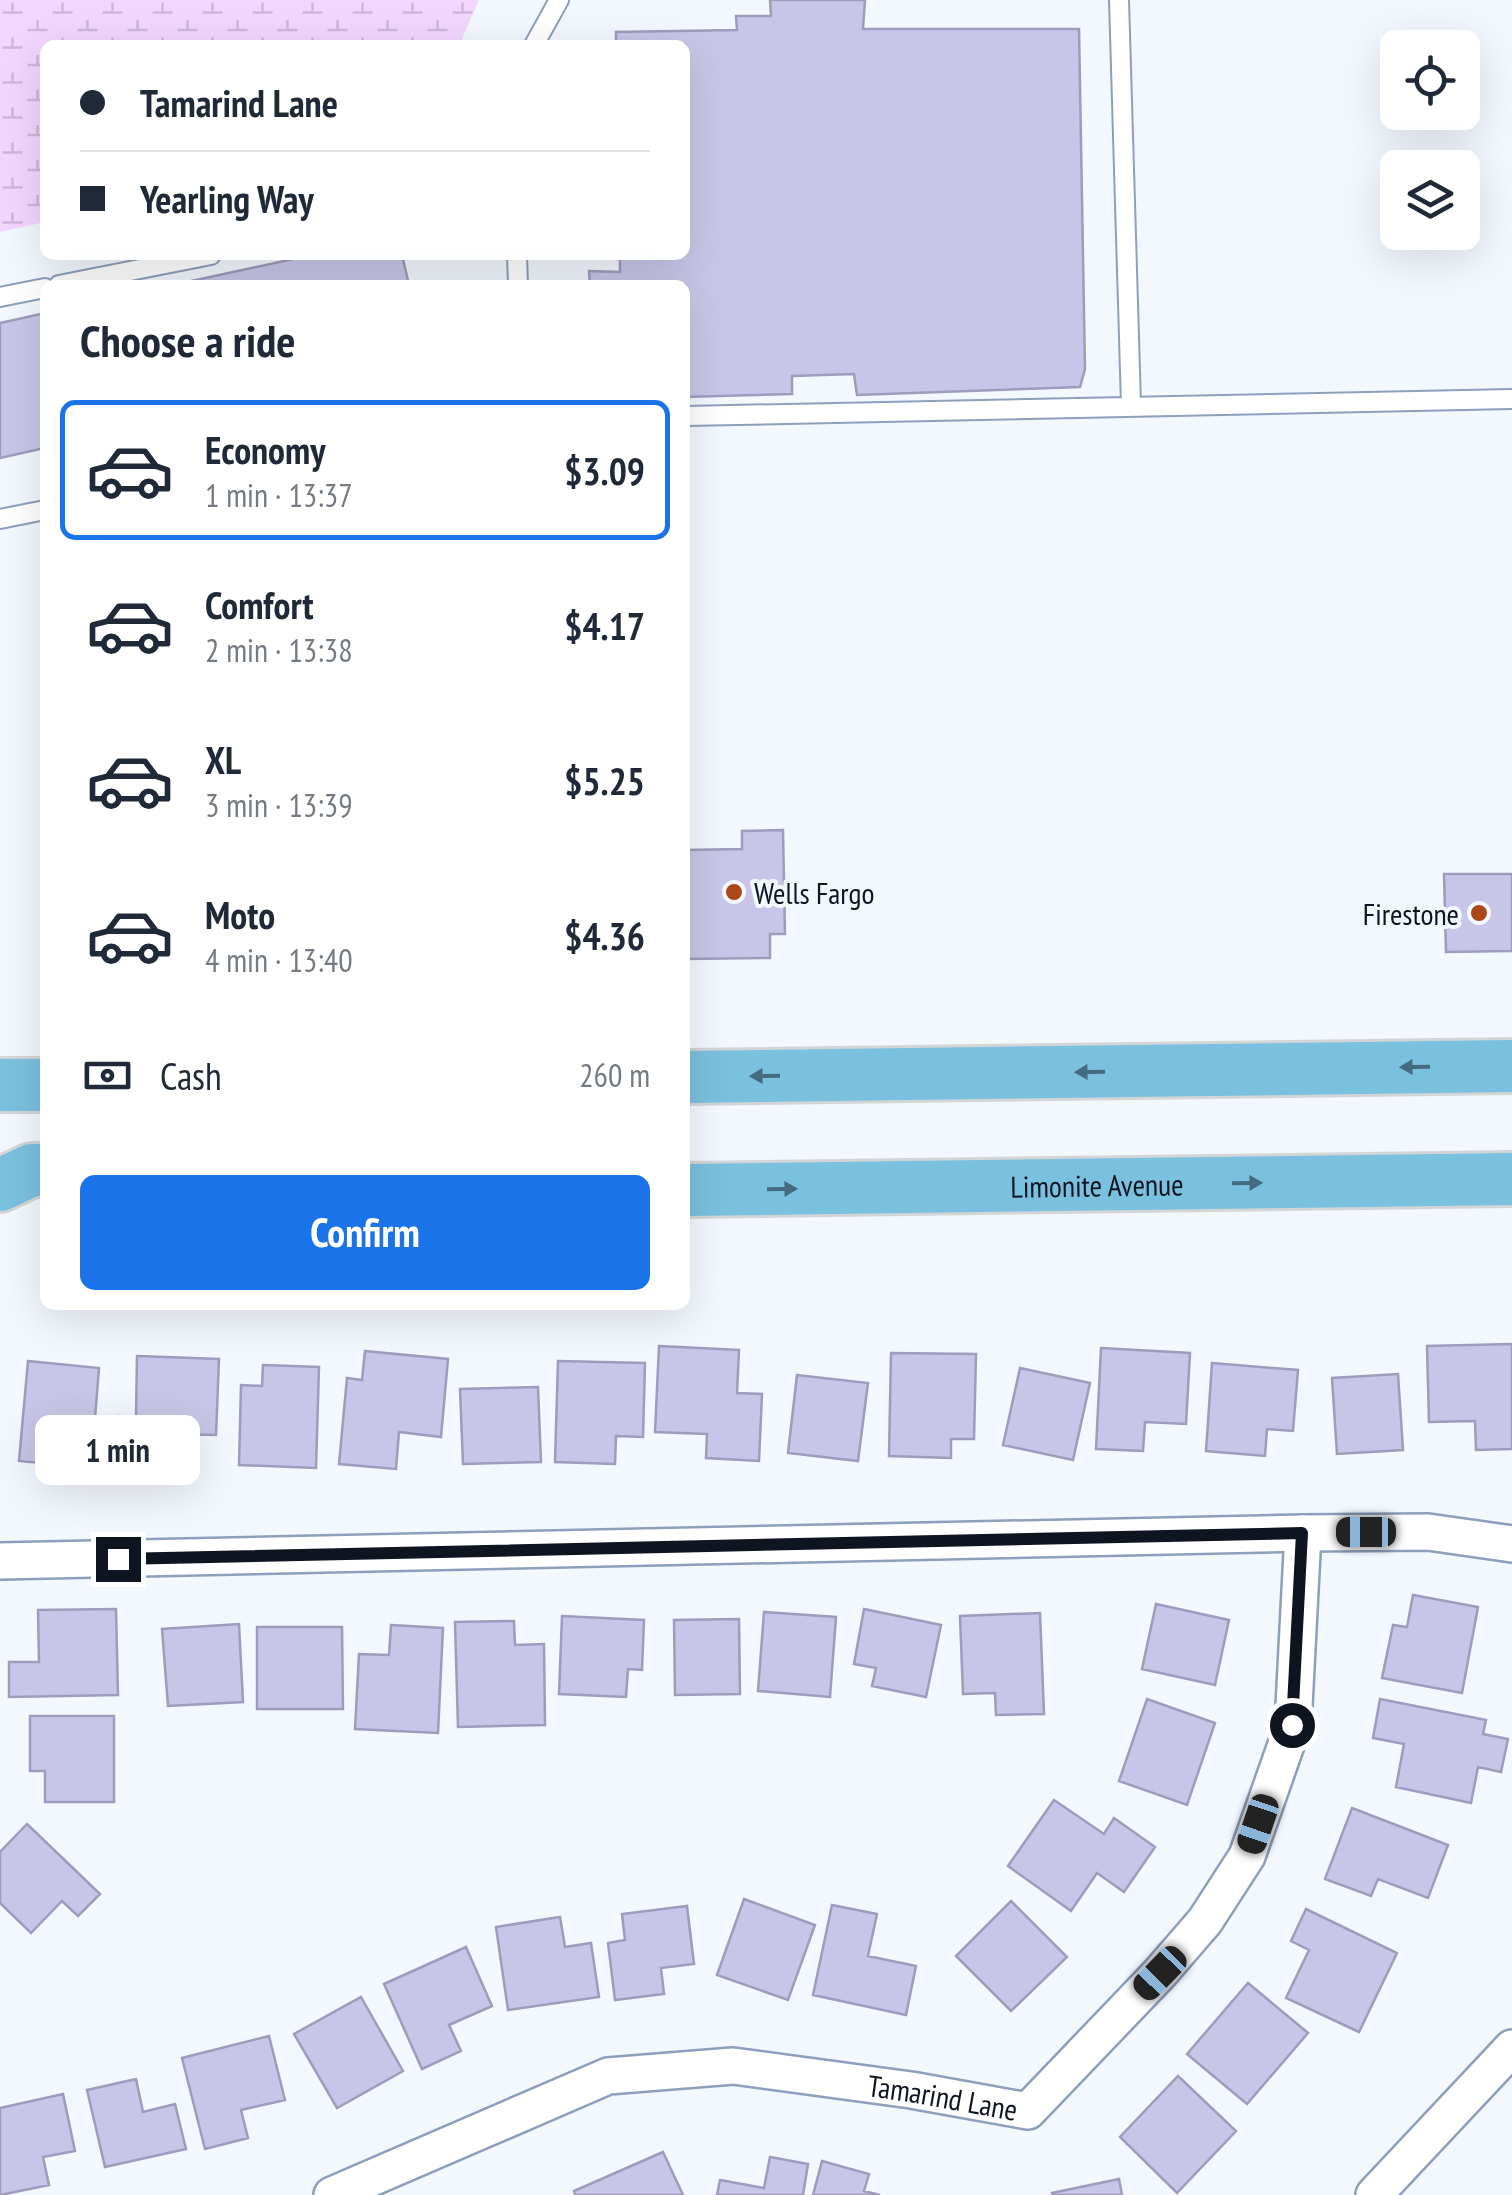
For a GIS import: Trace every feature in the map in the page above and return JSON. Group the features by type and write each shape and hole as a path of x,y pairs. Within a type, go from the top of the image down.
{"main road":[{"path":"690,1077 1512,1066"},
{"path":"0,1085 40,1084"},
{"path":"0,1186 40,1170"},
{"name":"Limonite Avenue","path":"690,1190 1512,1180"},
{"path":"0,1199 40,1198"}],"street":[{"path":"0,1561 1302,1533 1428,1532 1512,1544"},
{"name":"Tamarind Lane","path":"332,2195 608,2076 734,2066 911,2090 1028,2111 1171,1960 1204,1920 1246,1856 1292,1725 1302,1533"},
{"path":"1374,2195 1512,2048"}],"lane":[{"path":"537,40 560,0"},
{"path":"1119,0 1130,405"},
{"path":"84,280 186,260"},
{"path":"0,296 40,289"},
{"path":"690,416 1512,399"},
{"path":"0,519 40,511"}],"green space":[{"path":"0,0 479,0 461,40 40,40 40,223 0,232"}],"building":[{"path":"770,0 865,0 863,29 1079,29 1085,369 1080,387 857,395 854,374 792,376 792,394 690,397 690,280 590,280 589,271 620,272 620,260 690,260 690,40 616,40 616,32 737,30 736,16 771,16"},
{"path":"289,260 403,260 408,280 196,280"},
{"path":"40,314 40,449 0,458 0,323"},
{"name":"Wells Fargo","path":"783,830 785,934 770,934 770,958 690,959 690,850 742,849 742,831"},
{"name":"Firestone","path":"1444,874 1512,874 1512,951 1446,952"},
{"path":"1512,1344 1512,1449 1476,1450 1475,1421 1429,1422 1427,1346"},
{"path":"659,1346 739,1350 737,1393 762,1394 759,1461 706,1458 707,1434 655,1432"},
{"path":"1101,1348 1190,1353 1186,1424 1145,1422 1143,1451 1096,1449"},
{"path":"365,1351 448,1359 441,1437 399,1432 396,1469 339,1464 347,1378 362,1380"},
{"path":"891,1353 976,1354 974,1439 951,1439 951,1458 889,1456"},
{"path":"137,1356 219,1359 216,1435 170,1434 169,1467 116,1466 118,1416 136,1417"},
{"path":"28,1361 99,1368 91,1468 19,1461"},
{"path":"558,1361 645,1363 643,1437 616,1436 615,1464 555,1462"},
{"path":"1212,1363 1298,1370 1293,1431 1267,1429 1265,1456 1206,1451"},
{"path":"263,1365 319,1367 316,1468 239,1465 241,1385 262,1386"},
{"path":"1020,1368 1090,1383 1073,1460 1003,1445"},
{"path":"1398,1374 1403,1450 1337,1454 1332,1378"},
{"path":"797,1375 868,1383 858,1461 788,1453"},
{"path":"538,1387 541,1462 463,1464 460,1389"},
{"path":"1413,1595 1478,1607 1462,1693 1382,1678 1393,1625 1407,1627"},
{"path":"1156,1604 1229,1620 1215,1685 1142,1669"},
{"path":"116,1609 118,1695 9,1697 9,1662 39,1662 38,1610"},
{"path":"864,1609 941,1625 926,1697 872,1686 876,1668 854,1664"},
{"path":"764,1612 836,1617 830,1697 758,1691"},
{"path":"1040,1613 1044,1714 996,1715 995,1693 963,1694 960,1616"},
{"path":"562,1616 644,1620 642,1670 628,1669 626,1697 559,1694"},
{"path":"739,1619 740,1694 675,1695 674,1620"},
{"path":"514,1621 515,1645 544,1644 545,1725 458,1727 455,1622"},
{"path":"239,1624 243,1702 168,1706 162,1629"},
{"path":"391,1625 443,1628 438,1733 355,1729 359,1654 389,1655"},
{"path":"257,1627 342,1627 343,1709 257,1709"},
{"path":"1147,1699 1215,1723 1187,1805 1119,1781"},
{"path":"1380,1699 1486,1720 1483,1734 1508,1739 1501,1772 1478,1767 1471,1803 1396,1787 1404,1744 1373,1738"},
{"path":"30,1716 114,1716 114,1802 45,1802 45,1771 30,1771"},
{"path":"1054,1800 1104,1834 1114,1818 1155,1847 1124,1892 1097,1873 1071,1911 1008,1866"},
{"path":"1352,1808 1448,1845 1428,1898 1378,1879 1371,1896 1325,1879"},
{"path":"27,1824 100,1894 78,1916 62,1901 31,1933 0,1903 0,1852"},
{"path":"744,1899 815,1925 788,2000 717,1975"},
{"path":"1011,1901 1067,1957 1011,2011 956,1956"},
{"path":"832,1905 877,1914 868,1956 916,1966 906,2015 813,1995"},
{"path":"687,1906 694,1964 661,1968 664,1994 615,2000 608,1943 625,1940 622,1914"},
{"path":"1306,1909 1397,1953 1359,2032 1286,1998 1309,1950 1291,1941"},
{"path":"560,1917 565,1947 591,1943 599,1997 508,2010 496,1927"},
{"path":"466,1947 492,2006 449,2025 461,2051 422,2069 384,1984"},
{"path":"1248,1983 1308,2033 1247,2104 1187,2054"},
{"path":"361,1997 403,2071 337,2108 294,2034"},
{"path":"269,2036 285,2100 241,2110 248,2138 205,2149 182,2058"},
{"path":"1178,2076 1236,2131 1177,2193 1120,2137"},
{"path":"136,2079 143,2112 175,2104 186,2149 105,2167 87,2090"},
{"path":"63,2094 75,2151 43,2157 49,2185 0,2195 0,2108"},
{"path":"663,2152 683,2195 575,2195 574,2191"},
{"path":"770,2157 808,2164 803,2195 717,2195 720,2180 764,2188"},
{"path":"822,2161 869,2174 864,2191 880,2195 813,2195"},
{"path":"1119,2179 1122,2195 1052,2193"}],"place":[{"name":"Wells Fargo","path":"734,892"},
{"name":"Firestone","path":"1479,913"}],"route":[{"path":"118,1559 1302,1533 1292,1725"}]}
